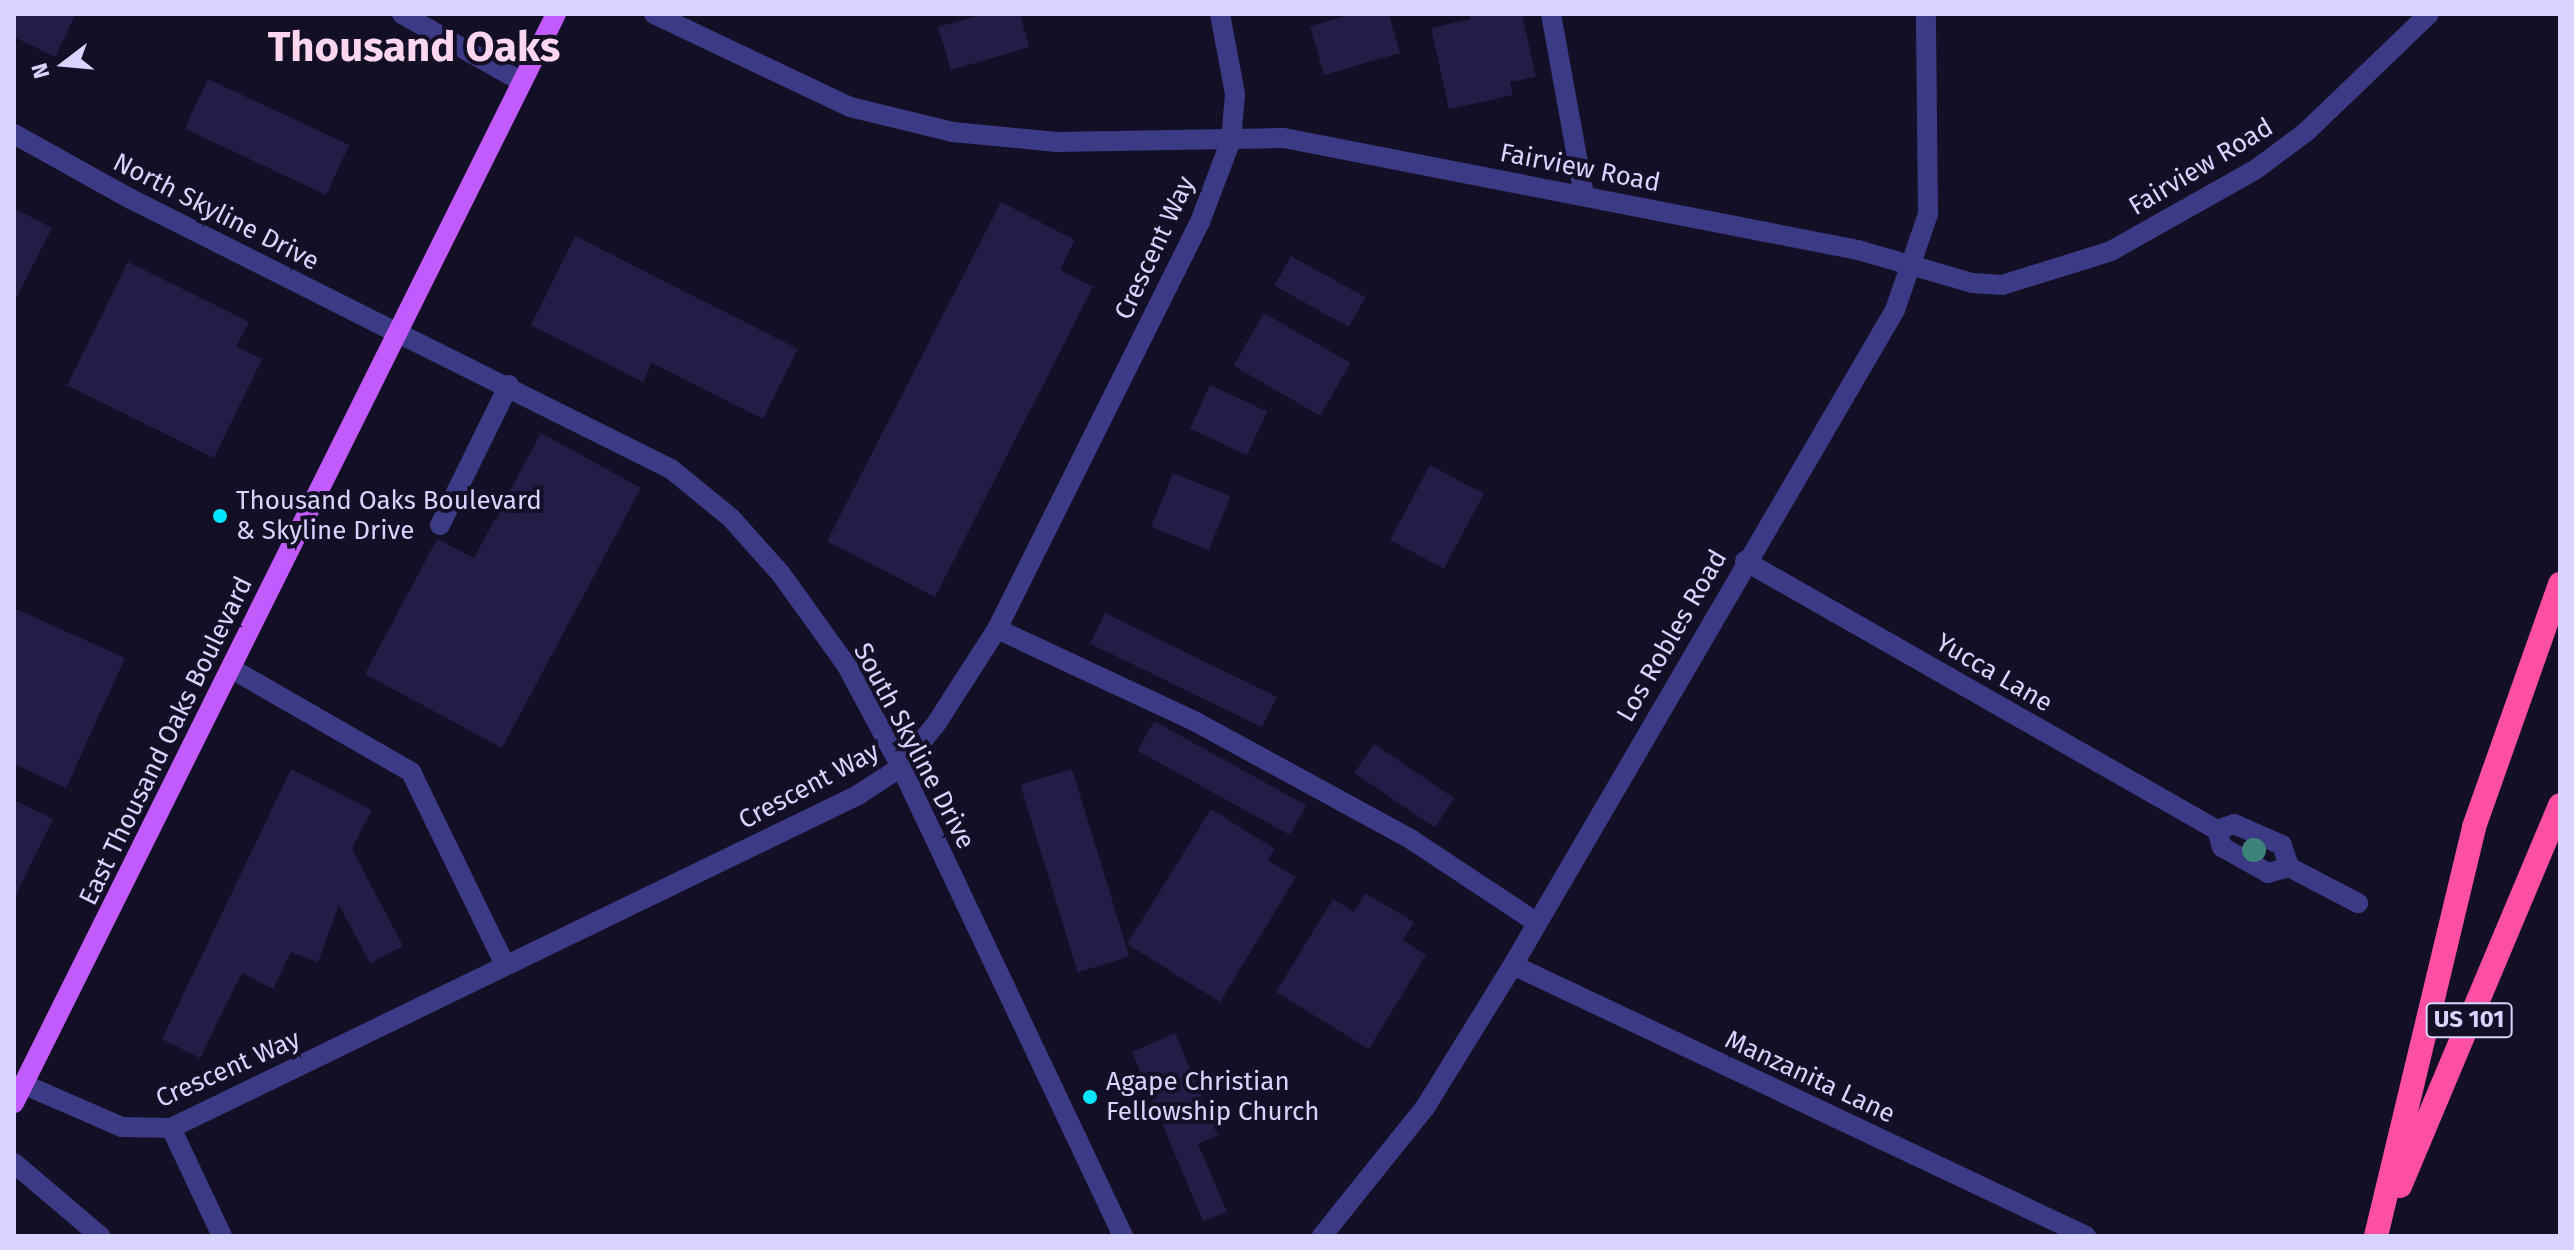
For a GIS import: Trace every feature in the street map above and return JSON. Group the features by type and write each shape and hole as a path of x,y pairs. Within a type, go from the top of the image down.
{"highway":[{"path":"2378,1236 2474,827 2560,584"},
{"name":"US 101","path":"2378,1236 2560,805"}],"main road":[{"name":"East Thousand Oaks Boulevard","path":"14,1103 556,14"}],"street":[{"path":"402,14 522,82"},
{"name":"Fairview Road","path":"654,14 850,107 953,132 1057,142 1284,138 1858,250 1911,268 2002,285 2111,251 2255,170 2306,132 2429,14"},
{"name":"Crescent Way","path":"23,1084 122,1127 171,1128 858,795 901,767 936,724 997,629 1200,222 1231,140 1235,94 1220,14"},
{"path":"1551,14 1584,195"},
{"name":"Los Robles Road","path":"1322,1236 1426,1106 1513,965 1745,561 1895,310 1928,214 1926,14"},
{"name":"North Skyline Drive","path":"14,134 131,199 396,332"},
{"name":"South Skyline Drive","path":"396,332 509,385 671,469 731,518 781,574 847,666 901,767 1123,1236"},
{"path":"440,525 509,385"},
{"name":"Yucca Lane","path":"1745,561 2217,830 2222,847 2268,873 2289,867 2358,903"},
{"path":"997,629 1196,722 1412,840 1536,922"},
{"path":"232,669 411,772 505,965"},
{"name":"Yucca Lane","path":"2217,830 2234,824 2282,845 2289,867"},
{"name":"Manzanita Lane","path":"1513,965 2086,1236"},
{"path":"171,1128 222,1236"},
{"path":"14,1163 100,1236"}],"building":[{"path":"14,14 76,14 55,57 14,37"},
{"path":"983,14 1020,14 1029,47 951,70 938,27"},
{"path":"1354,14 1389,14 1400,53 1324,75 1310,26"},
{"path":"1469,14 1522,14 1536,77 1510,82 1513,95 1449,109 1431,28 1470,19"},
{"path":"208,79 349,145 326,195 185,129"},
{"path":"1001,202 1075,240 1060,270 1093,287 935,597 827,541"},
{"path":"14,208 52,228 14,302"},
{"path":"575,236 798,349 763,419 652,363 643,382 531,325"},
{"path":"1291,256 1365,297 1349,327 1275,286"},
{"path":"128,262 249,322 236,347 262,359 214,458 67,385"},
{"path":"1264,313 1351,363 1320,416 1234,366"},
{"path":"1210,385 1267,412 1247,455 1190,429"},
{"path":"541,433 641,488 502,748 365,674 437,539 474,558"},
{"path":"1430,465 1484,494 1444,569 1390,540"},
{"path":"1173,473 1230,496 1209,550 1151,527"},
{"path":"14,608 125,658 66,788 14,764"},
{"path":"1105,613 1277,697 1262,727 1090,644"},
{"path":"1154,721 1306,805 1290,835 1138,751"},
{"path":"1374,744 1454,798 1435,827 1354,773"},
{"path":"291,769 372,810 352,849 403,946 370,963 339,905 318,962 291,952 273,989 242,973 200,1058 162,1039"},
{"path":"1072,769 1129,956 1078,972 1020,785"},
{"path":"14,800 53,819 14,899"},
{"path":"1211,809 1275,849 1268,860 1296,877 1220,1002 1127,944"},
{"path":"1365,893 1414,922 1403,940 1426,955 1369,1049 1276,992 1333,899 1354,912"},
{"path":"1175,1033 1218,1135 1198,1144 1227,1212 1203,1221 1132,1052"}],"place":[{"name":"Thousand Oaks Boulevard & Skyline Drive","path":"220,516"},
{"name":"Agape Christian Fellowship Church","path":"1090,1097"}],"district":[{"name":"Thousand Oaks","path":"414,47"}]}
